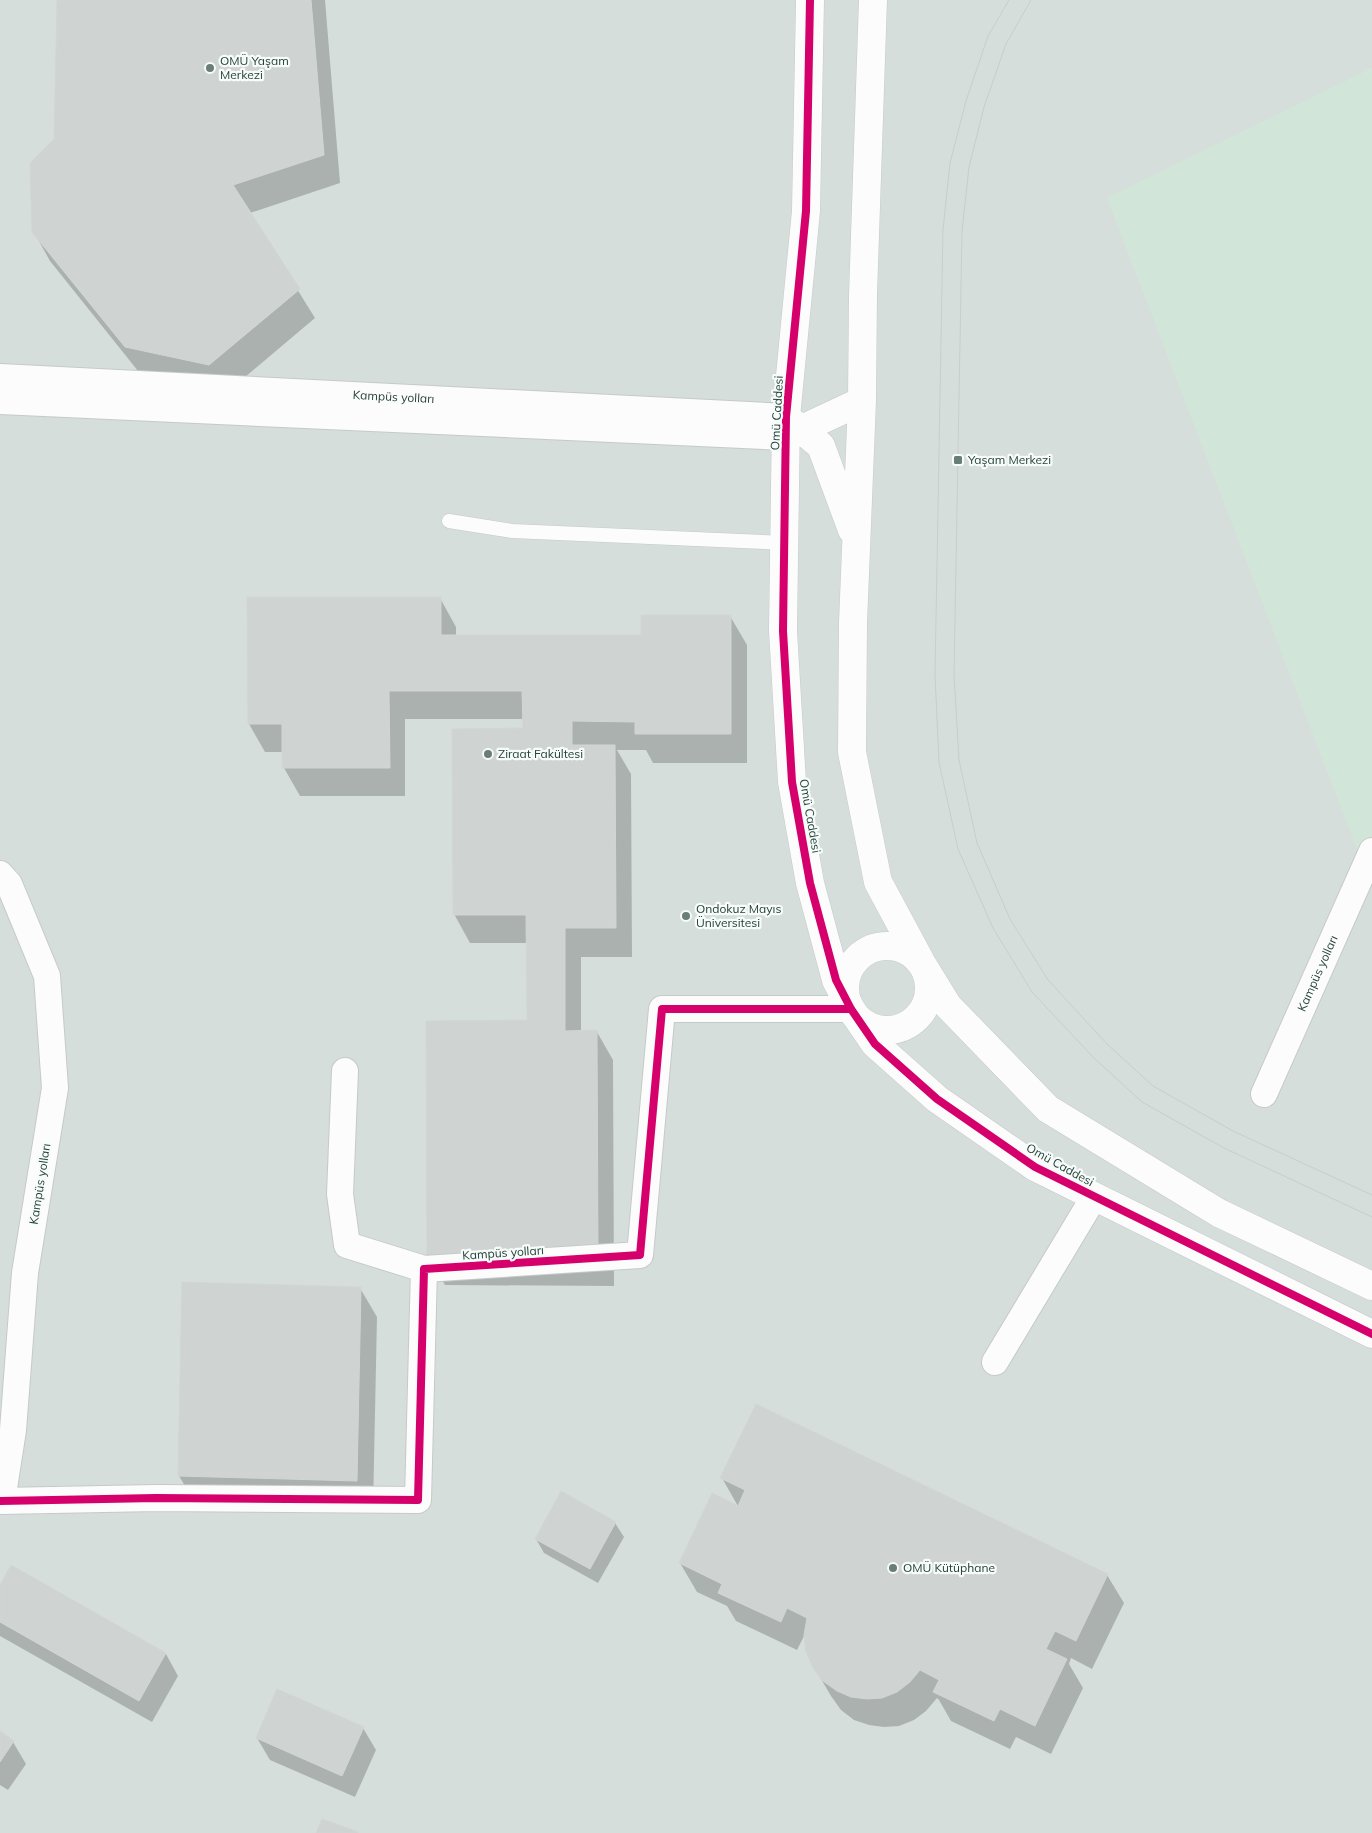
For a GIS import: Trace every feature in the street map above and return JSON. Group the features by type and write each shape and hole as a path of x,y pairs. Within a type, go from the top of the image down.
{"street":[{"name":"Omü Caddesi","path":"810,0 806,211 784,543 783,631 792,782 810,883 836,980 851,1009 875,1044 937,1099 1035,1167 1372,1334"},
{"path":"873,0 863,295 862,401 853,623 852,752 878,882 921,962 948,1006 1048,1109 1219,1213 1372,1286"},
{"name":"Kampüs yolları","path":"0,377 791,428"},
{"path":"0,401 791,428 862,401"},
{"path":"791,428 821,446 856,544"},
{"name":"Kampüs yolları","path":"1264,1094 1372,851"},
{"name":"Kampüs yolları","path":"0,874 9,884 47,976 55,1088 26,1273 13,1430 1,1501"},
{"path":"884,946 898,947 910,953 921,962 930,988 927,1002 920,1014 910,1023 898,1029 884,1030 871,1026 860,1019 851,1009 846,996 846,982 850,968 859,957 870,949 884,946"},
{"name":"Kampüs yolları","path":"424,1269 640,1255 662,1009 851,1009"},
{"path":"1,1501 156,1498 418,1500 424,1269 348,1245 340,1194 346,1071"},
{"path":"995,1362 1094,1197"}],"lane":[{"path":"449,521 512,531 784,543"}],"shaded area":[{"name":"Ondokuz Mayıs Üniversitesi","path":"0,0 1372,0 1372,1833 0,1833"}],"green space":[{"path":"1372,68 1372,888 1107,198"}],"building":[{"path":"57,0 311,0 324,155 233,185 300,289 209,365 125,347 32,232 30,163 54,139"},
{"path":"247,597 441,597 441,635 641,635 641,615 731,615 731,734 635,734 635,722 572,721 572,745 615,745 616,928 565,928 565,1031 597,1030 598,1257 427,1257 426,1021 527,1020 526,915 453,915 452,729 523,728 522,691 389,691 390,768 282,768 282,724 248,724"},
{"path":"182,1282 361,1287 357,1481 178,1476"},
{"name":"OMÜ Kütüphane","path":"756,1404 1108,1574 1076,1641 1055,1631 1046,1649 1067,1659 1035,1726 1000,1709 994,1721 933,1692 939,1680 920,1670 910,1682 897,1692 882,1698 851,1697 837,1691 823,1681 813,1668 806,1651 804,1635 807,1618 787,1608 781,1622 718,1593 722,1584 679,1563 712,1493 738,1506 745,1490 720,1478"},
{"path":"561,1491 616,1522 590,1569 535,1539"},
{"path":"11,1565 166,1653 139,1701 0,1622 0,1585"},
{"path":"277,1689 364,1727 342,1776 256,1738"},
{"path":"0,1731 14,1741 0,1762"},
{"path":"322,1819 358,1832 358,1833 316,1833"}],"tram line":[{"path":"1009,0 988,36 966,101 950,163 943,230 935,675 939,762 958,849 993,928 1032,992 1093,1057 1142,1102 1224,1148 1372,1217"},
{"path":"1031,0 1006,44 984,107 969,167 962,231 954,675 959,760 977,843 1010,919 1048,980 1107,1044 1153,1086 1233,1131 1372,1195"}],"cycle path":[{"path":"810,0 806,211 786,417 783,631 792,782 810,883 836,980 851,1009 875,1044 937,1099 1035,1167 1372,1334"},
{"path":"0,1501 156,1498 418,1500 424,1269 640,1255 662,1009 851,1009"}],"place":[{"name":"OMÜ Yaşam Merkezi","path":"210,68"},
{"name":"Yaşam Merkezi","path":"958,460"},
{"name":"Ziraat Fakültesi","path":"488,754"},
{"name":"Ondokuz Mayıs Üniversitesi","path":"686,916"},
{"name":"OMÜ Kütüphane","path":"893,1568"}]}
